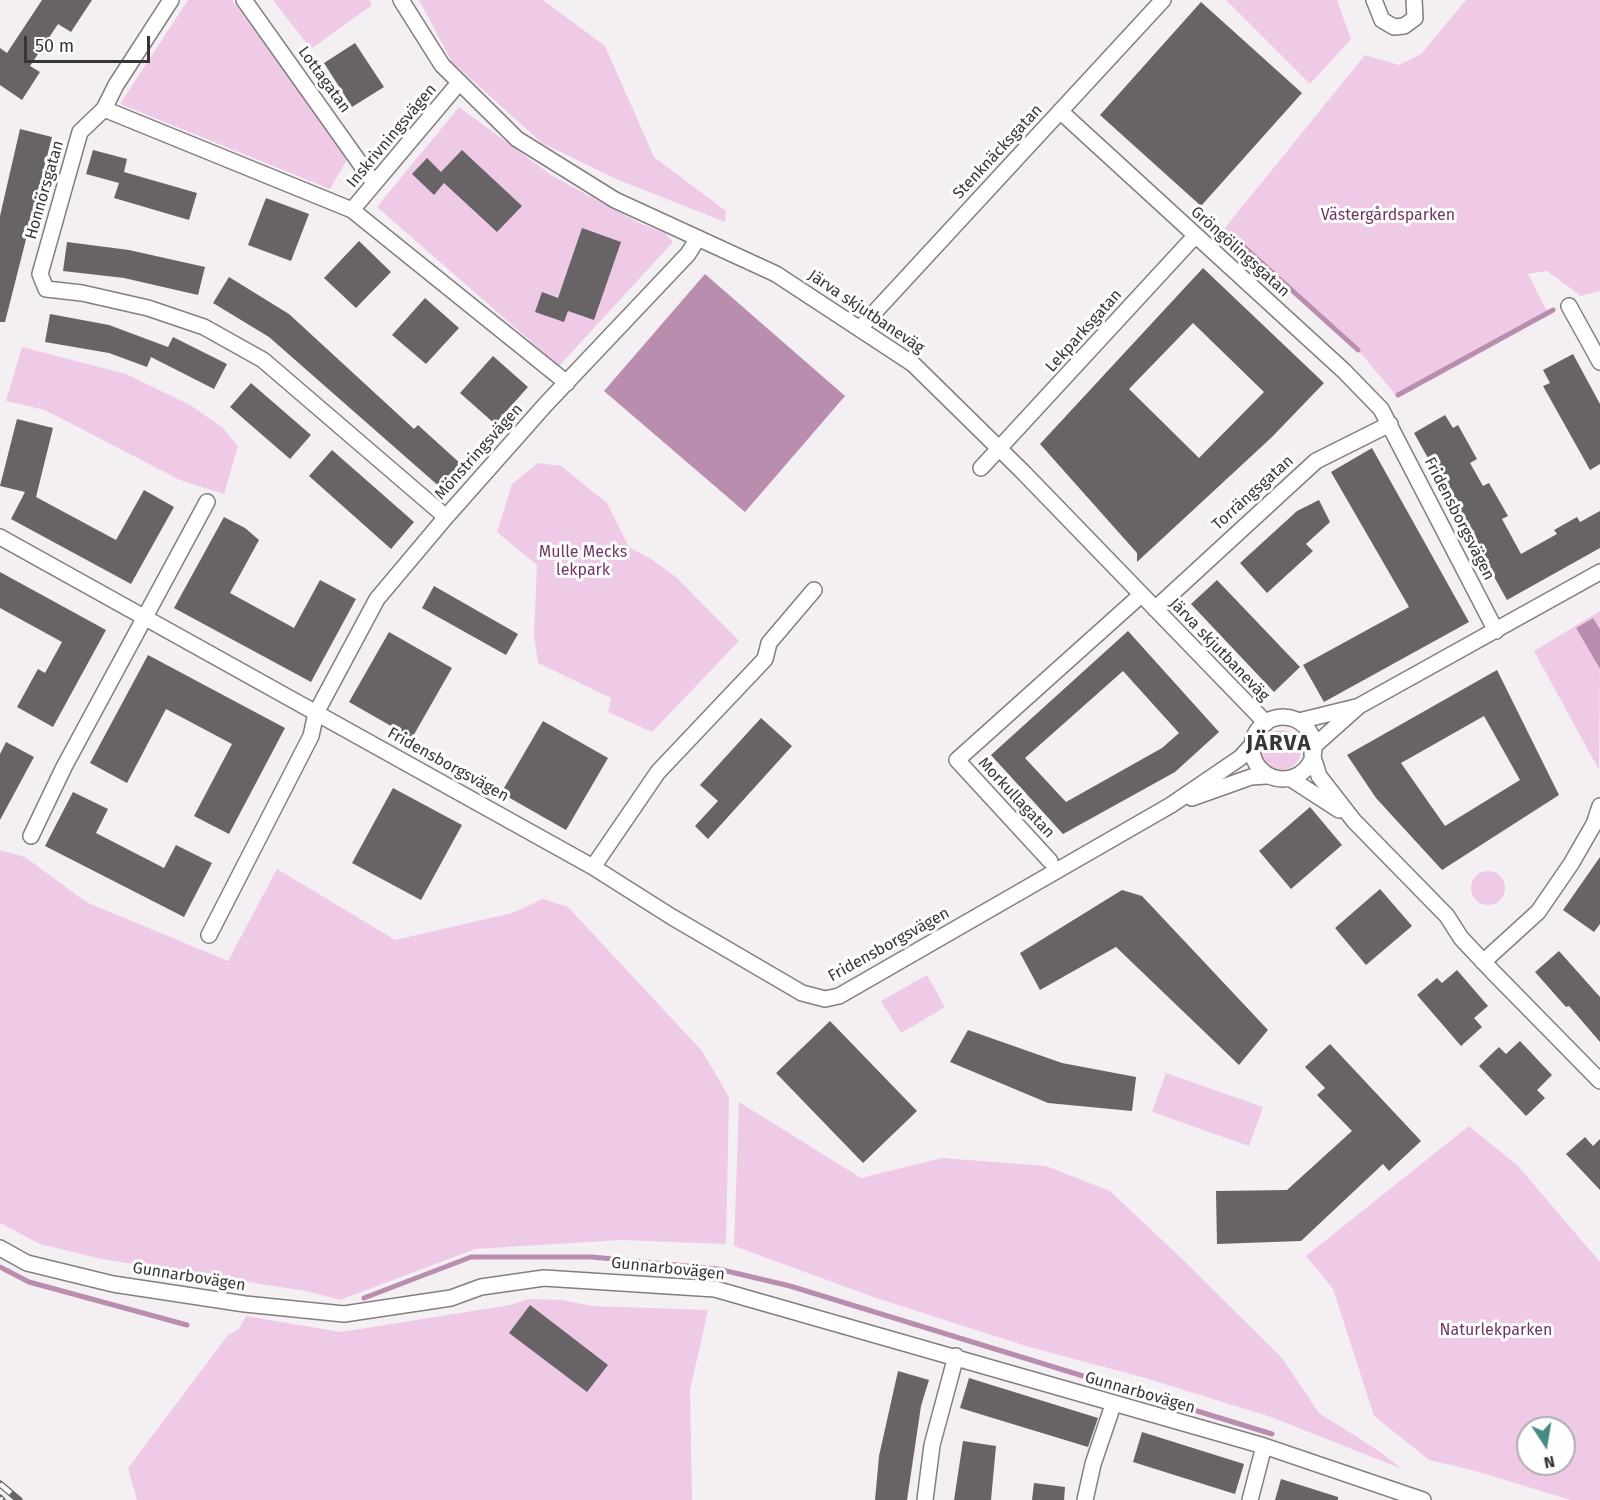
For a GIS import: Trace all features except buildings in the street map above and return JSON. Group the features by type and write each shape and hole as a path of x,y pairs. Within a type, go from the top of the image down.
{"street":[{"path":"171,0 116,85 104,109 352,210 567,383"},
{"name":"Lottagatan","path":"244,0 374,183"},
{"name":"Järva skjutbaneväg","path":"401,0 424,41 458,84 517,139 615,200 776,274 913,364 1266,723"},
{"name":"Stenknäcksgatan","path":"860,328 1163,0"},
{"path":"1374,0 1382,20 1394,27 1404,26 1415,18 1414,0"},
{"name":"Inskrivningsvägen","path":"352,210 458,84"},
{"name":"Honnörsgatan","path":"104,109 80,132 40,274 46,289 82,293 148,308 204,327 263,360 446,517"},
{"name":"Gröngölingsgatan","path":"1060,111 1344,370 1381,409 1390,424"},
{"name":"Lekparksgatan","path":"981,468 1195,236"},
{"name":"Mönstringsvägen","path":"316,713 377,599 446,517 688,254 698,238"},
{"path":"1569,306 1600,362"},
{"name":"Torrängsgatan","path":"1155,609 1316,461 1390,424"},
{"name":"Fridensborgsvägen","path":"1390,424 1496,631"},
{"path":"32,836 64,767 146,619 207,502"},
{"name":"Fridensborgsvägen","path":"0,537 593,867 672,917 802,993 825,999 839,996 1172,805 1240,758 1254,743"},
{"path":"1359,706 1313,750 1304,768 1291,779 1281,780 1266,776 1256,763 1254,743 1266,723 1283,717 1299,721 1359,706 1600,572"},
{"path":"593,867 658,772 765,659 769,644 814,591"},
{"name":"Morkullagatan","path":"1050,861 957,760 1141,595"},
{"path":"209,935 311,736 316,713"},
{"path":"1299,721 1311,733 1319,776 1354,821 1447,916 1461,938 1600,1082"},
{"name":"Fridensborgsvägen","path":"1172,805 1251,777 1266,776"},
{"path":"1291,779 1354,821"},
{"path":"1484,962 1538,912 1597,823 1600,806"},
{"name":"Gunnarbovägen","path":"0,1248 27,1263 113,1284 253,1305 344,1314 459,1295 481,1287 544,1278 715,1289 956,1356 1113,1405 1264,1446 1399,1497 1423,1500"},
{"path":"925,1500 932,1445 956,1356"},
{"path":"1085,1500 1093,1464 1113,1405"},
{"path":"1250,1500 1264,1446"}],"green space":[{"path":"188,0 232,0 348,158 330,189 120,104"},
{"path":"273,0 369,0 372,5 311,49"},
{"path":"419,0 543,0 605,46 654,157 726,211 725,222 616,179 542,143 452,62"},
{"path":"1226,0 1337,0 1351,39 1310,84"},
{"name":"Västergårdsparken","path":"1466,0 1600,0 1600,291 1581,296 1547,271 1528,274 1547,311 1395,394 1358,350 1224,229 1365,55 1399,65 1421,54"},
{"path":"459,107 551,175 639,223 665,233 673,242 559,366 377,207"},
{"path":"22,347 126,374 190,405 223,428 238,446 224,494 180,480 45,410 6,401"},
{"name":"Mulle Mecks lekpark","path":"538,463 561,466 607,503 629,547 676,577 739,641 652,732 608,712 611,698 538,663 534,635 537,565 497,532 512,484"},
{"path":"1600,611 1600,629 1593,618 1576,628 1600,669 1599,770 1534,651"},
{"path":"1281,730 1289,731 1295,736 1300,742 1300,758 1295,764 1289,769 1281,770 1273,769 1267,764 1262,758 1261,750 1262,742 1267,736 1273,731"},
{"path":"0,850 25,857 86,902 228,961 277,869 395,940 512,913 543,899 568,907 702,1051 729,1097 726,1244 621,1240 475,1249 340,1300 306,1291 101,1259 40,1244 0,1223"},
{"path":"1488,871 1500,876 1505,888 1500,900 1488,905 1476,900 1471,888 1476,876"},
{"path":"927,975 945,1007 901,1033 881,1001"},
{"path":"1166,1073 1263,1107 1249,1146 1152,1112"},
{"path":"739,1102 861,1178 942,1158 1046,1166 1110,1191 1282,1358 1319,1413 1379,1451 1402,1469 1271,1417 1142,1377 1029,1347 876,1298 734,1246"},
{"name":"Naturlekparken","path":"1469,1126 1518,1166 1600,1262 1600,1500 1571,1500 1472,1470 1429,1460 1374,1416 1333,1289 1306,1256"},
{"path":"529,1299 562,1300 592,1306 708,1310 690,1390 692,1500 137,1500 128,1468 228,1335 239,1329 246,1316 341,1332 510,1305"}],"shaded area":[{"path":"705,274 845,396 745,512 604,391"},
{"path":"1593,618 1600,629 1600,669 1576,628"}],"waterway":[{"path":"1233,237 1358,350"},
{"path":"1398,395 1553,310"},
{"path":"364,1298 471,1257 592,1257 718,1269 790,1286 1272,1434"},
{"path":"0,1267 29,1282 187,1325"}],"railway":[{"path":"0,1484 19,1500"}],"district":[{"name":"JÄRVA","path":"1279,744"}]}
